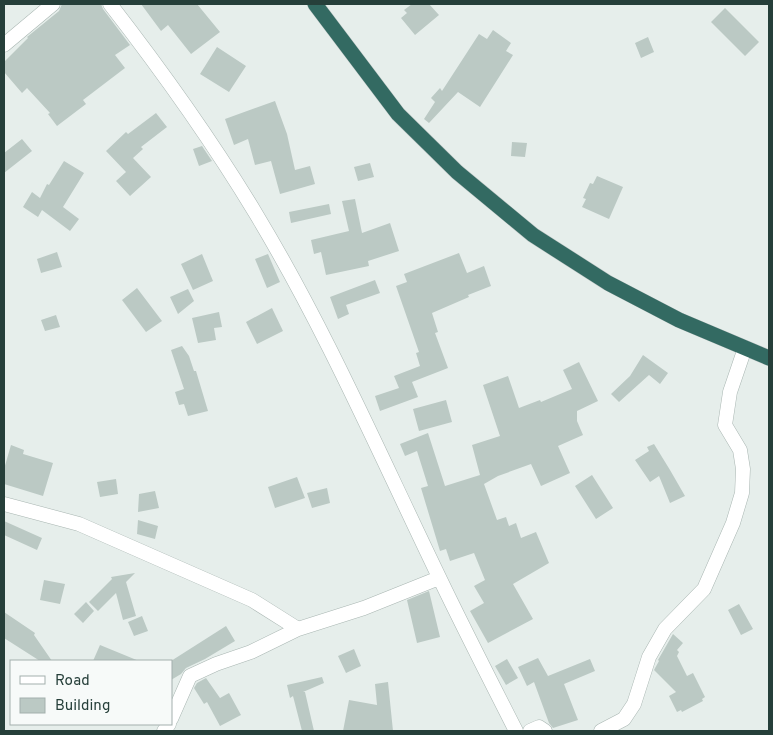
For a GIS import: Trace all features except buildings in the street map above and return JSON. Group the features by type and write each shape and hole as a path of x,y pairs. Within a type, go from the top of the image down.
{"highway":[{"path":"315,4 398,114 457,172 533,235 608,283 679,320 769,358"}],"street":[{"path":"4,45 53,4"},
{"path":"110,4 148,52 206,136 257,215 349,386 439,578 516,731"},
{"path":"602,731 624,718 634,704 649,657 665,629 704,589 733,522 742,493 743,469 740,450 725,425 730,392 745,348"},
{"path":"4,504 79,524 252,600 298,629"},
{"path":"172,717 190,676 216,664 251,652 298,629 364,608 439,578"},
{"path":"530,731 540,727 545,731"}]}
